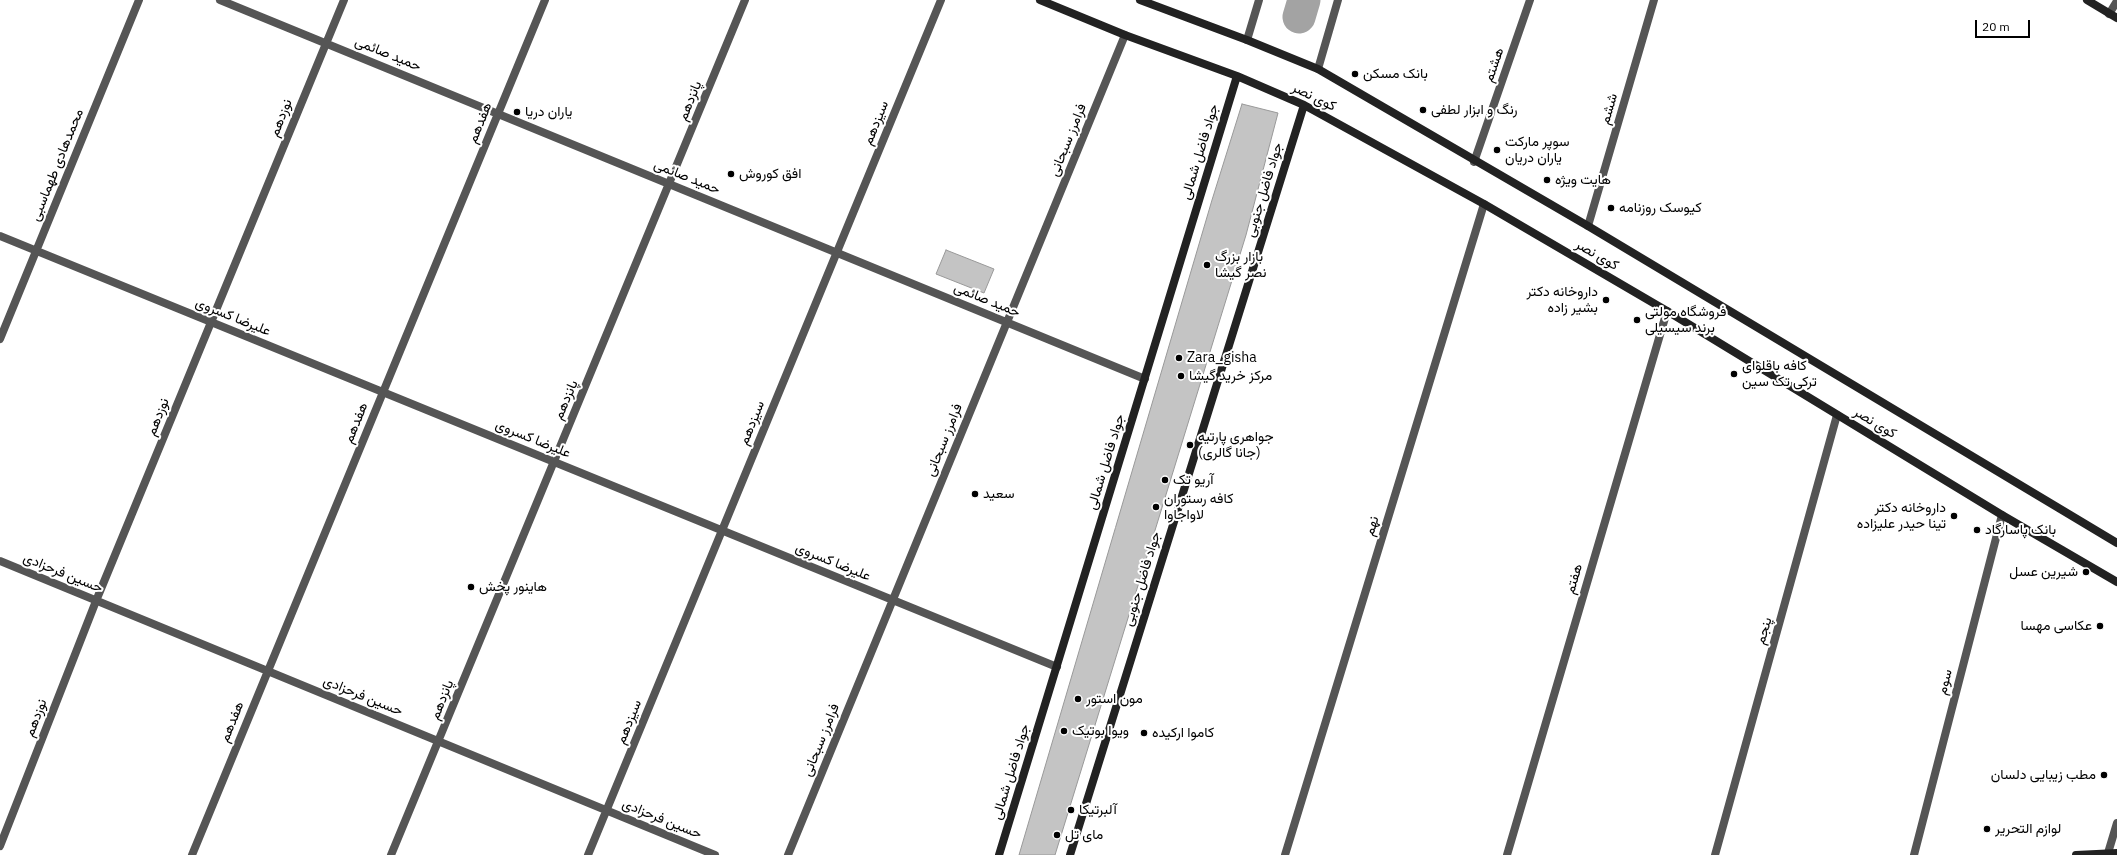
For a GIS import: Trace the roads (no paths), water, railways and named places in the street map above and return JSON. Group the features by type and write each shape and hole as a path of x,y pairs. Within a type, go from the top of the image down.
{"main road":[{"name":"کوی نصر","path":"1040,0 1125,35 1237,76 1304,105 1484,204 1667,310 2002,515 2117,582"},
{"name":"کوی نصر","path":"1140,0 1318,69 1474,162 1588,226 2117,543"},
{"path":"2087,0 2117,18"},
{"name":"جواد فاضل شمالی","path":"999,855 1237,76"},
{"name":"جواد فاضل جنوبی","path":"1070,855 1304,105"},
{"path":"2076,855 2113,853"}],"street":[{"name":"محمدهادی طهماسبی","path":"0,339 139,0"},
{"name":"حمید صائمی","path":"220,0 1145,378"},
{"name":"نوزدهم","path":"0,846 96,601 344,0"},
{"name":"هفدهم","path":"192,855 545,0"},
{"name":"پانزدهم","path":"392,855 746,0"},
{"name":"سیزدهم","path":"588,855 941,0"},
{"path":"1246,40 1259,0"},
{"path":"1318,69 1338,0"},
{"name":"هشتم","path":"1474,162 1530,0"},
{"name":"ششم","path":"1588,226 1654,0"},
{"path":"2109,14 2117,1"},
{"name":"فرامرز سبحانی","path":"788,855 1125,35"},
{"name":"نهم","path":"1285,855 1484,204"},
{"name":"علیرضا کسروی","path":"0,236 1057,667"},
{"name":"هفتم","path":"1507,855 1667,310"},
{"name":"پنجم","path":"1715,855 1837,415"},
{"name":"سوم","path":"1914,855 2002,515"},
{"name":"حسین فرحزادی","path":"0,561 715,855"},
{"path":"2113,853 2117,823"}],"waterway":[{"path":"1299,17 1304,0"}],"place":[{"name":"بانک مسکن","path":"1355,74"},
{"name":"رنگ و ابزار لطفی","path":"1423,110"},
{"name":"یاران دریا","path":"517,112"},
{"name":"سوپر مارکت یاران دریان","path":"1497,150"},
{"name":"افق کوروش","path":"731,174"},
{"name":"هایت ویژه","path":"1547,180"},
{"name":"کیوسک روزنامه","path":"1611,208"},
{"name":"بازار بزرگ نصر گیشا","path":"1207,265"},
{"name":"داروخانه دکتر بشیر زاده","path":"1606,300"},
{"name":"فروشگاه مولتی برند سیسیلی","path":"1637,320"},
{"name":"Zara_gisha","path":"1179,358"},
{"name":"کافه باقلوای ترکی تک سین","path":"1734,374"},
{"name":"مرکز خرید گیشا","path":"1181,376"},
{"name":"جواهری پارتیه (جانا گالری)","path":"1190,445"},
{"name":"آریو تک","path":"1165,480"},
{"name":"سعید","path":"975,494"},
{"name":"کافه رستوران لاواجاوا","path":"1156,507"},
{"name":"داروخانه دکتر تینا حیدر علیزاده","path":"1954,516"},
{"name":"بانک پاسارگاد","path":"1977,530"},
{"name":"شیرین عسل","path":"2086,572"},
{"name":"هاينور پخش","path":"471,587"},
{"name":"عکاسی مهسا","path":"2100,626"},
{"name":"مون استور","path":"1078,699"},
{"name":"ویوا بوتیک","path":"1064,731"},
{"name":"کاموا ارکیده","path":"1144,733"},
{"name":"مطب زیبایی دلسان","path":"2104,775"},
{"name":"آلبرتیکا","path":"1071,810"},
{"name":"لوازم التحریر","path":"1987,829"},
{"name":"مای تل","path":"1057,835"}]}
